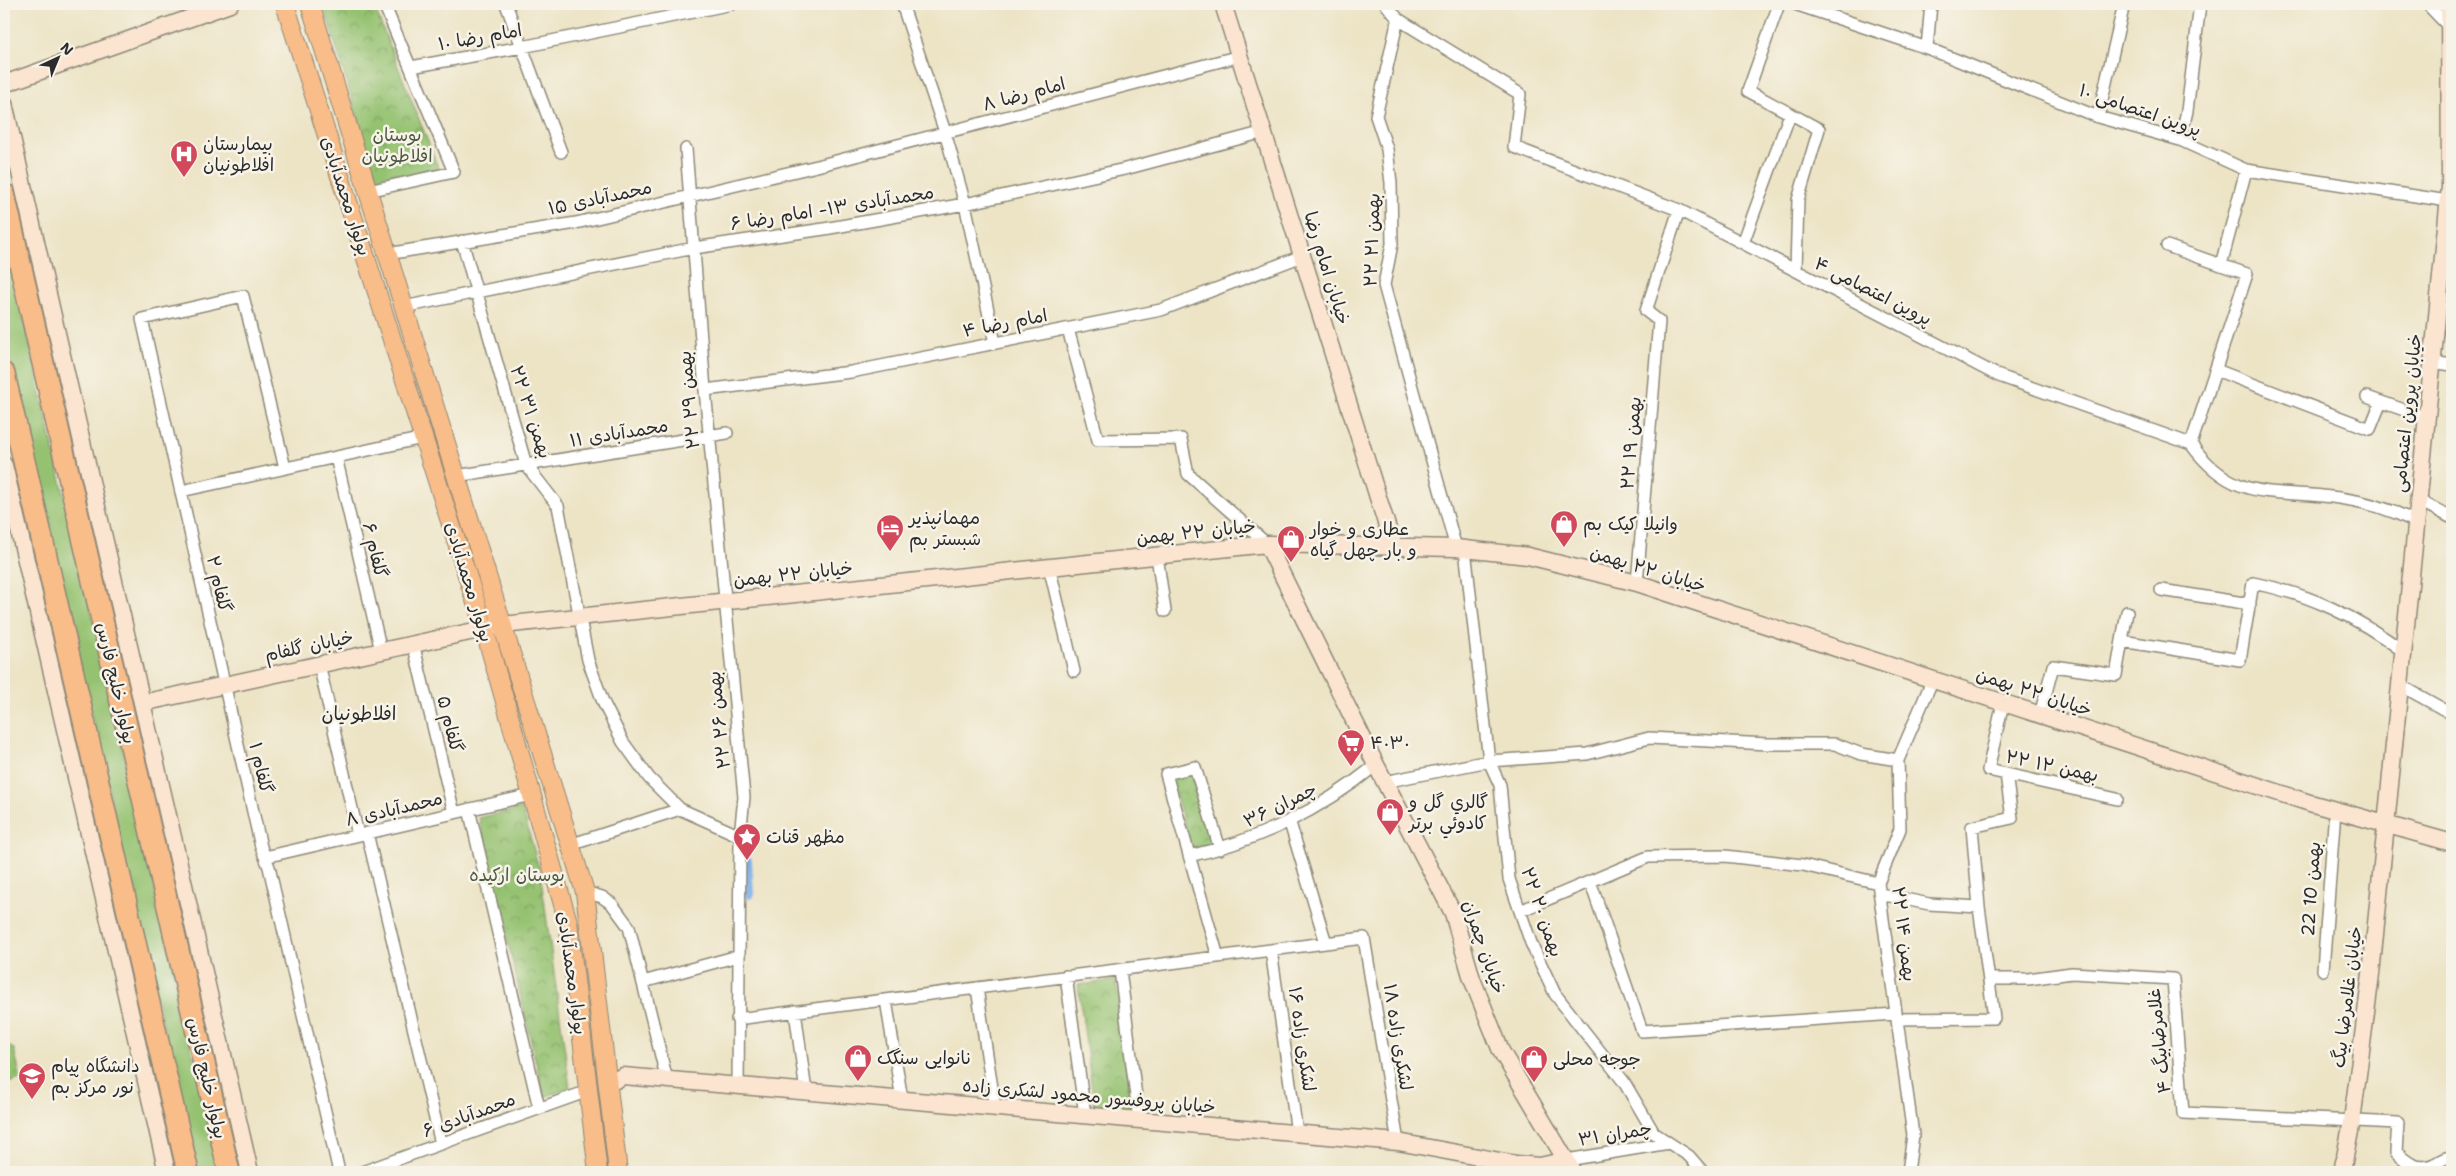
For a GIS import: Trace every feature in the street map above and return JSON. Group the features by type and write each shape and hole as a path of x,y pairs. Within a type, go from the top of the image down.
{"highway":[{"name":"بولوار خلیج فارس","path":"10,191 229,1172"},
{"path":"4,374 188,1172"}],"main road":[{"name":"بولوار محمدآبادی","path":"285,4 484,628 568,922 598,1172"},
{"name":"بولوار محمدآبادی","path":"310,4 585,892 618,1172"},
{"path":"336,164 358,159"},
{"path":"588,1091 608,1084"}],"street":[{"path":"4,84 230,4"},
{"path":"368,191 454,172 384,4"},
{"path":"506,4 561,152"},
{"name":"امام رضا ۱۰","path":"411,67 522,47 732,4"},
{"path":"902,4 945,132 965,204 995,343"},
{"name":"خیابان امام رضا","path":"1223,4 1393,545"},
{"name":"پروین اعتصامی ۴","path":"1386,4 1398,19 1520,94 1514,147 1679,210 1999,376 2191,444"},
{"path":"1779,4 1748,91 1819,129 1798,200 1796,270"},
{"name":"پروین اعتصامی ۱۰","path":"1795,4 1927,48 2098,117 2180,140 2246,170 2450,192"},
{"path":"1927,48 1930,4"},
{"path":"2098,117 2124,4"},
{"path":"2180,140 2187,111 2200,4"},
{"path":"2427,4 2450,28"},
{"name":"خیابان پروین اعتصامی","path":"2386,825 2450,192 2449,4"},
{"name":"۲۲ بهمن ۲۱","path":"1398,19 1376,116 1387,149 1391,183 1392,244 1384,285 1461,548"},
{"name":"امام رضا ۸","path":"817,166 1240,56"},
{"path":"4,103 10,191 142,703 250,1172"},
{"path":"1743,243 1790,114"},
{"name":"محمدآبادی ۱۳- امام رضا ۶","path":"404,308 694,248 824,229 965,204 1125,169 1264,132"},
{"name":"۲۲ بهمن ۲۹","path":"686,148 705,390 725,601"},
{"name":"محمدآبادی ۱۵","path":"387,254 576,223 817,166"},
{"path":"2221,265 2246,170"},
{"name":"۲۲ بهمن ۱۹","path":"1637,583 1659,322 1646,312 1679,210"},
{"name":"۲۲ بهمن ۳۱","path":"462,241 526,465 558,506 588,660 602,702 628,749 649,778 680,810"},
{"path":"2167,246 2248,274 2191,444 2203,461 2223,476 2245,487 2269,493 2337,497 2368,502 2416,522"},
{"name":"امام رضا ۴","path":"705,390 851,372 1161,310 1302,256"},
{"name":"گلفام ۲","path":"224,685 142,319 243,296 285,468"},
{"path":"1068,329 1098,440 1182,439 1188,474 1268,544"},
{"path":"2432,362 2452,365"},
{"path":"2216,370 2370,429 2381,402"},
{"path":"2367,396 2426,418"},
{"name":"محمدآبادی ۱۱","path":"456,476 728,433"},
{"path":"180,491 423,438"},
{"name":"گلفام ۶","path":"336,457 381,651"},
{"path":"4,465 166,1172"},
{"path":"2418,500 2452,518"},
{"name":"خیابان ۲۲ بهمن","path":"484,628 1048,566 1268,544 1393,545 1461,548 1528,556 1637,583 1932,681 2335,810 2452,843"},
{"name":"خیابان چمران","path":"1268,544 1384,782 1453,913 1472,979 1501,1050 1570,1166"},
{"name":"۲۲ بهمن ۲۰","path":"1461,548 1489,761 1500,785 1509,879 1531,943 1555,994 1624,1082 1654,1133 1688,1156 1703,1172"},
{"path":"1157,556 1164,611"},
{"path":"1048,566 1074,672"},
{"path":"2122,642 2240,660 2253,583 2304,596 2356,619 2403,651"},
{"path":"2161,590 2250,604"},
{"name":"۲۲ بهمن ۲۶","path":"725,601 744,797 740,836 737,1019 738,1086"},
{"path":"2040,715 2053,666 2116,675 2127,612"},
{"name":"خیابان گلفام","path":"142,703 484,628"},
{"name":"گلفام ۵","path":"413,644 454,813"},
{"path":"319,664 441,1144"},
{"name":"۲۲ بهمن ۱۴","path":"1908,1172 1913,1135 1879,888 1900,829 1898,760 1932,681"},
{"name":"گلفام ۱","path":"224,685 339,1172"},
{"path":"2400,685 2452,714"},
{"name":"۲۲ بهمن ۱۲","path":"2003,703 1988,770 2117,799"},
{"path":"1384,782 1489,761 1588,754 1648,738 1768,744 1835,744 1861,754 1898,760"},
{"name":"چمران ۳۶","path":"1189,856 1220,849 1290,823 1349,787 1376,765"},
{"path":"1218,957 1166,774 1195,767 1220,849"},
{"path":"1590,881 1642,1031 1897,1016 1994,1018 1979,907 1972,827 2012,818 2006,774"},
{"name":"محمدآبادی ۸","path":"265,857 532,795"},
{"path":"469,810 539,1108"},
{"path":"570,845 680,810 740,836"},
{"name":"22 بهمن 10","path":"2322,970 2335,810"},
{"path":"737,1019 1326,943 1290,823"},
{"name":"خیابان غلامرضا بیگ","path":"2342,1172 2352,1121 2371,974 2386,825"},
{"path":"1520,911 1648,856 1725,856 1803,865 1929,904 1979,907"},
{"path":"585,892 602,897 622,914 629,926 666,1080"},
{"name":"لشکری زاده ۱۸","path":"1326,943 1364,938 1398,1142"},
{"name":"لشکری زاده ١۶","path":"1271,950 1297,1133"},
{"path":"643,982 738,956"},
{"path":"1120,970 1140,1120"},
{"name":"غلامرضابیگ ۴","path":"1989,979 2028,979 2072,973 2172,979 2183,1113 2352,1121"},
{"path":"1066,976 1085,1115"},
{"path":"976,988 995,1108"},
{"path":"886,1000 902,1100"},
{"path":"795,1011 806,1092"},
{"name":"خیابان پروفسور محمود لشکری زاده","path":"608,1084 623,1076 1297,1133 1398,1142 1516,1164 1570,1166"},
{"name":"محمدآبادی ۶","path":"362,1172 588,1091"},
{"path":"2352,1121 2398,1123 2396,1152 2406,1162 2419,1167 2433,1165 2445,1157 2452,1156"},
{"name":"چمران ۳۱","path":"1570,1166 1669,1143"}],"green space":[{"name":"بوستان افلاطونیان","path":"323,4 373,4 439,169 377,182"},
{"path":"4,233 220,1172 197,1172 4,335"},
{"path":"1191,771 1213,843 1192,849 1170,777"},
{"name":"بوستان ارکیده","path":"522,808 540,871 570,1088 544,1097 479,818"},
{"path":"1116,980 1133,1114 1095,1111 1078,985"},
{"path":"4,1043 14,1049 21,1079 4,1084"}],"waterway":[{"path":"747,861 749,894"}],"place":[{"name":"بیمارستان افلاطونیان","path":"184,178"},
{"name":"وانیلا کیک بم","path":"1564,548"},
{"name":"مهمانپذیر شبستر بم","path":"890,552"},
{"name":"عطاری و خوار و بار چهل گیاه","path":"1291,563"},
{"name":"۴۰۳۰","path":"1351,767"},
{"name":"گالري گل و كادوئي برتر","path":"1390,836"},
{"name":"مظهر قنات","path":"747,861"},
{"name":"نانوایی سنگک","path":"858,1082"},
{"name":"جوجه محلی","path":"1534,1083"},
{"name":"دانشگاه پیام نور مرکز بم","path":"32,1100"}],"district":[{"name":"افلاطونیان","path":"359,713"}]}
